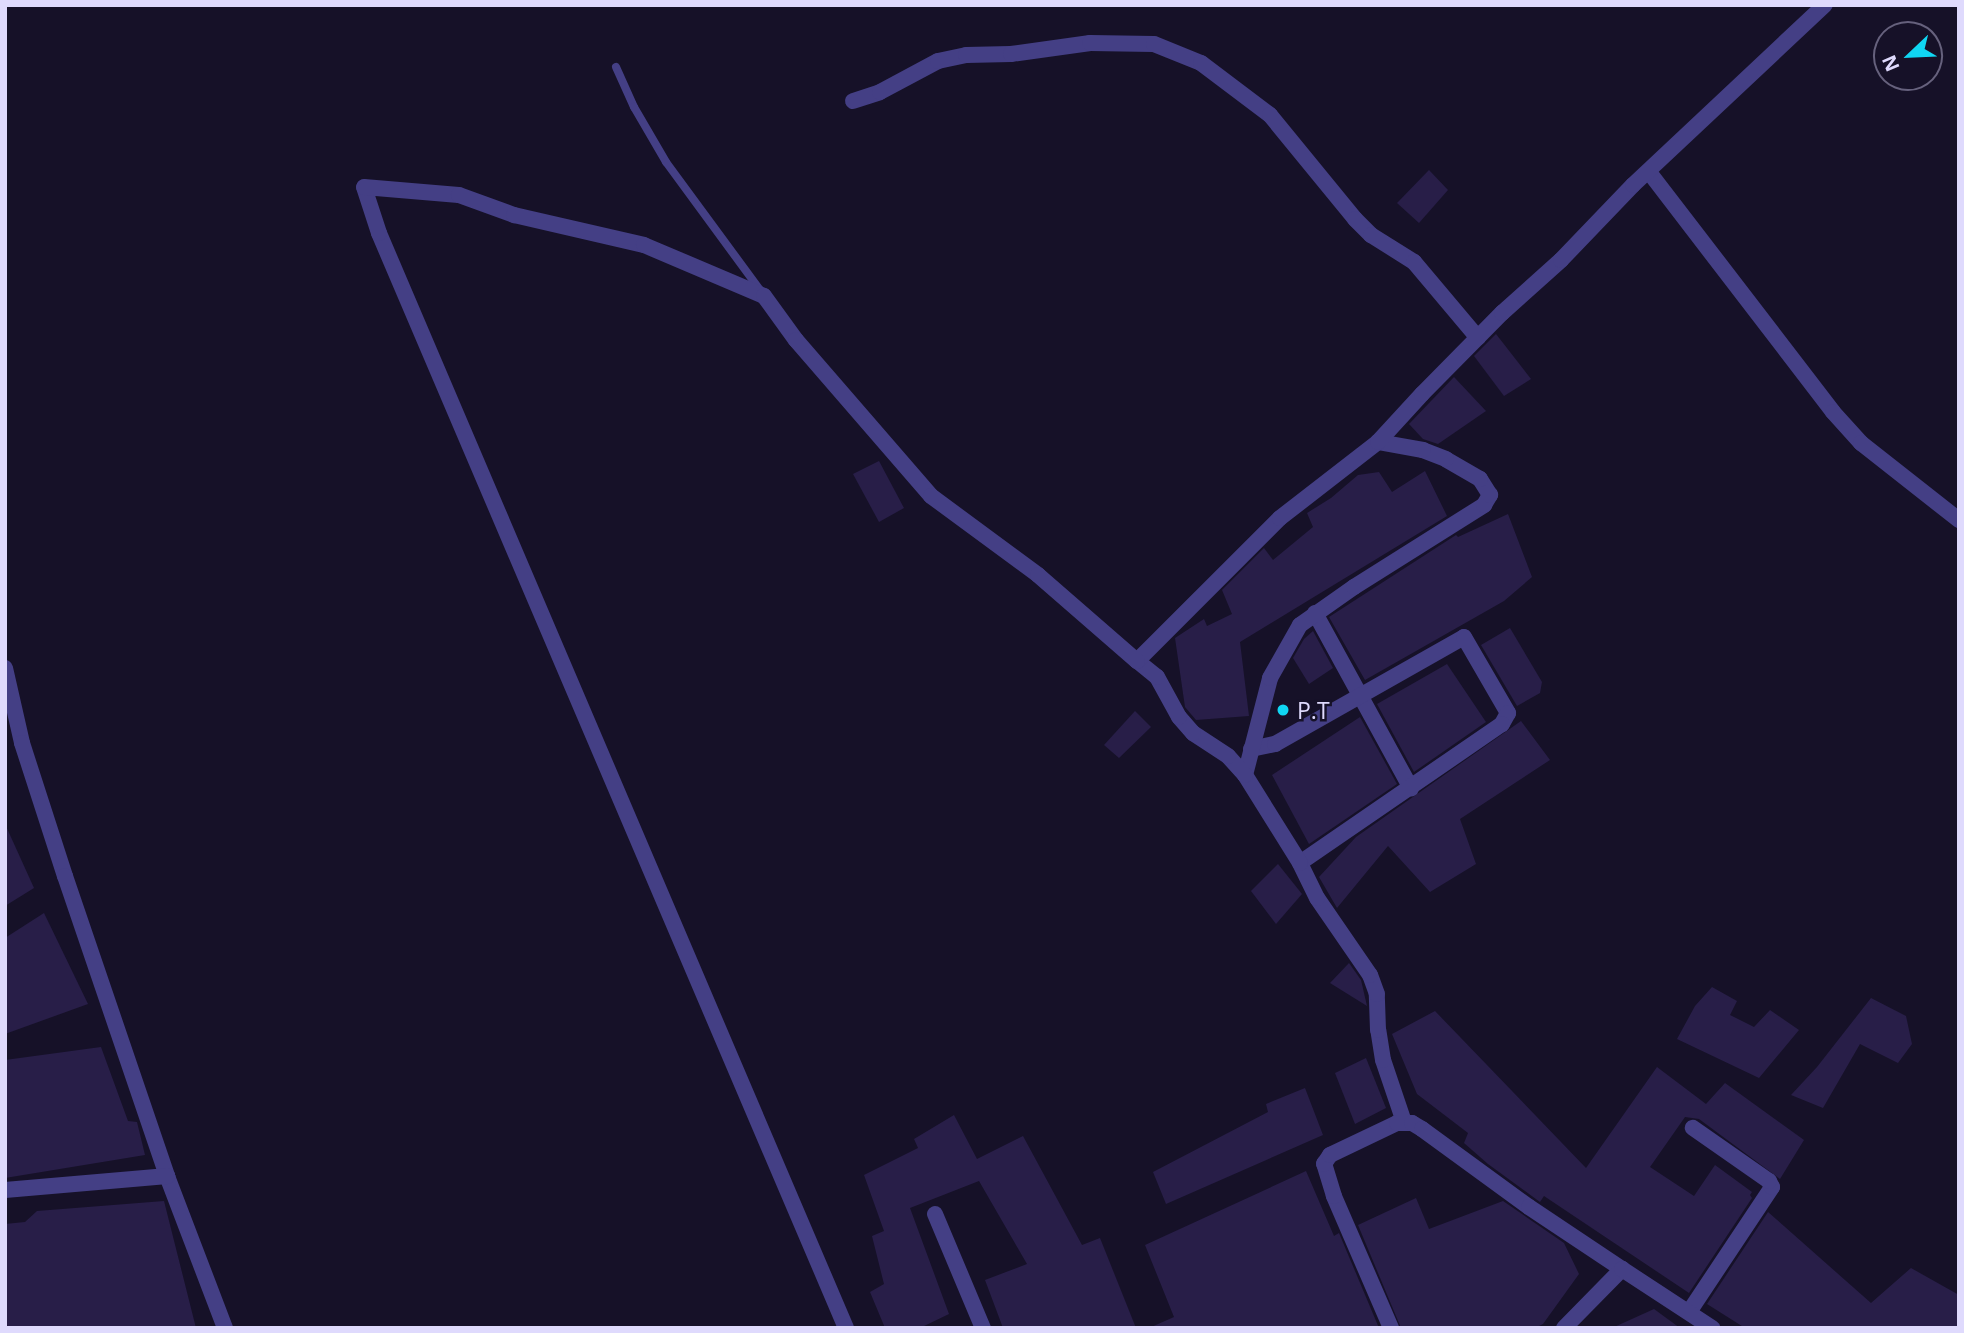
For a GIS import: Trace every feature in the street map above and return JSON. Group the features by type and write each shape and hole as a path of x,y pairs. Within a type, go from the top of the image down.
{"street":[{"path":"1137,661 1280,518 1378,442 1478,338 1825,5"},
{"path":"853,100 880,92 938,61 966,55 1011,54 1090,43 1154,44 1201,63 1270,115 1355,219 1371,235 1414,262 1478,338"},
{"path":"1649,172 1854,436 1959,520"},
{"path":"846,1328 379,233 364,187 459,195 514,215 643,245 764,296 796,340 932,496 1038,575 1157,677 1180,717 1193,733 1228,756 1245,775 1300,863 1317,898 1375,984 1383,1060 1404,1122"},
{"path":"1245,775 1270,678 1284,649 1300,625 1467,517 1484,505 1490,495 1480,479 1446,459 1423,450 1378,442"},
{"path":"1315,613 1411,788"},
{"path":"1251,749 1275,744 1464,638 1508,713 1507,720 1300,863"},
{"path":"5,668 22,743 167,1176 225,1328"},
{"path":"5,741 22,743"},
{"path":"1391,1328 1334,1196 1324,1164 1330,1155 1404,1122 1422,1129 1507,1192 1712,1328"},
{"path":"1689,1312 1772,1187 1769,1181 1693,1128"},
{"path":"5,1190 167,1176"},
{"path":"935,1214 984,1328"},
{"path":"1564,1328 1622,1269"}],"lane":[{"path":"616,67 634,107 666,162 764,296"}],"building":[{"path":"1429,170 1448,190 1419,223 1397,203"},
{"path":"1496,334 1531,379 1504,396 1474,356"},
{"path":"1454,377 1486,411 1438,444 1423,439 1409,424"},
{"path":"879,461 904,508 879,522 853,474"},
{"path":"1425,471 1447,516 1240,642 1249,716 1196,720 1185,707 1175,638 1204,619 1207,626 1232,614 1222,590 1264,548 1273,560 1313,527 1307,513 1331,498 1358,475 1379,472 1392,492"},
{"path":"1508,514 1532,577 1504,601 1365,680 1329,617 1456,535 1458,537"},
{"path":"1510,628 1542,682 1540,693 1517,706 1481,645"},
{"path":"1313,631 1333,668 1309,684 1293,658 1304,639"},
{"path":"1447,664 1486,722 1414,772 1377,704"},
{"path":"1135,711 1151,727 1119,758 1104,745"},
{"path":"1360,717 1397,784 1309,844 1272,775"},
{"path":"1521,721 1550,760 1460,819 1476,864 1430,892 1388,846 1337,908 1319,877 1356,837"},
{"path":"5,824 34,888 5,906"},
{"path":"1278,864 1302,894 1276,924 1251,891"},
{"path":"44,913 88,1004 5,1034 5,938"},
{"path":"1349,963 1361,980 1367,1006 1330,983"},
{"path":"1712,987 1737,1001 1730,1015 1754,1027 1770,1010 1799,1030 1759,1078 1677,1039 1695,1006"},
{"path":"1871,998 1906,1016 1912,1044 1898,1063 1860,1044 1823,1108 1791,1095 1817,1067"},
{"path":"1435,1011 1586,1168 1657,1067 1706,1104 1725,1083 1804,1140 1780,1179 1699,1119 1685,1117 1650,1167 1694,1196 1715,1165 1752,1192 1752,1198 1689,1293 1544,1196 1540,1202 1488,1164 1464,1143 1468,1133 1417,1094 1392,1034"},
{"path":"101,1047 128,1121 137,1122 145,1155 5,1178 5,1060"},
{"path":"1366,1058 1386,1108 1355,1124 1335,1073"},
{"path":"1305,1088 1323,1135 1166,1204 1153,1172 1268,1112 1266,1104"},
{"path":"954,1115 977,1159 1023,1136 1082,1245 1100,1238 1136,1328 1003,1328 985,1280 1027,1264 979,1181 910,1208 949,1314 920,1328 885,1328 870,1292 884,1284 872,1236 884,1231 864,1175 918,1148 914,1139"},
{"path":"1306,1171 1334,1236 1339,1233 1379,1328 1149,1328 1174,1317 1145,1245"},
{"path":"1416,1198 1429,1229 1503,1201 1564,1243 1579,1274 1543,1324 1535,1328 1401,1328 1358,1225"},
{"path":"164,1201 196,1328 5,1328 5,1224 25,1222 37,1211"},
{"path":"1768,1212 1871,1303 1911,1268 1959,1295 1959,1328 1745,1328 1707,1304"},
{"path":"1654,1309 1680,1328 1612,1328"}],"place":[{"name":"P.T","path":"1283,710"}]}
